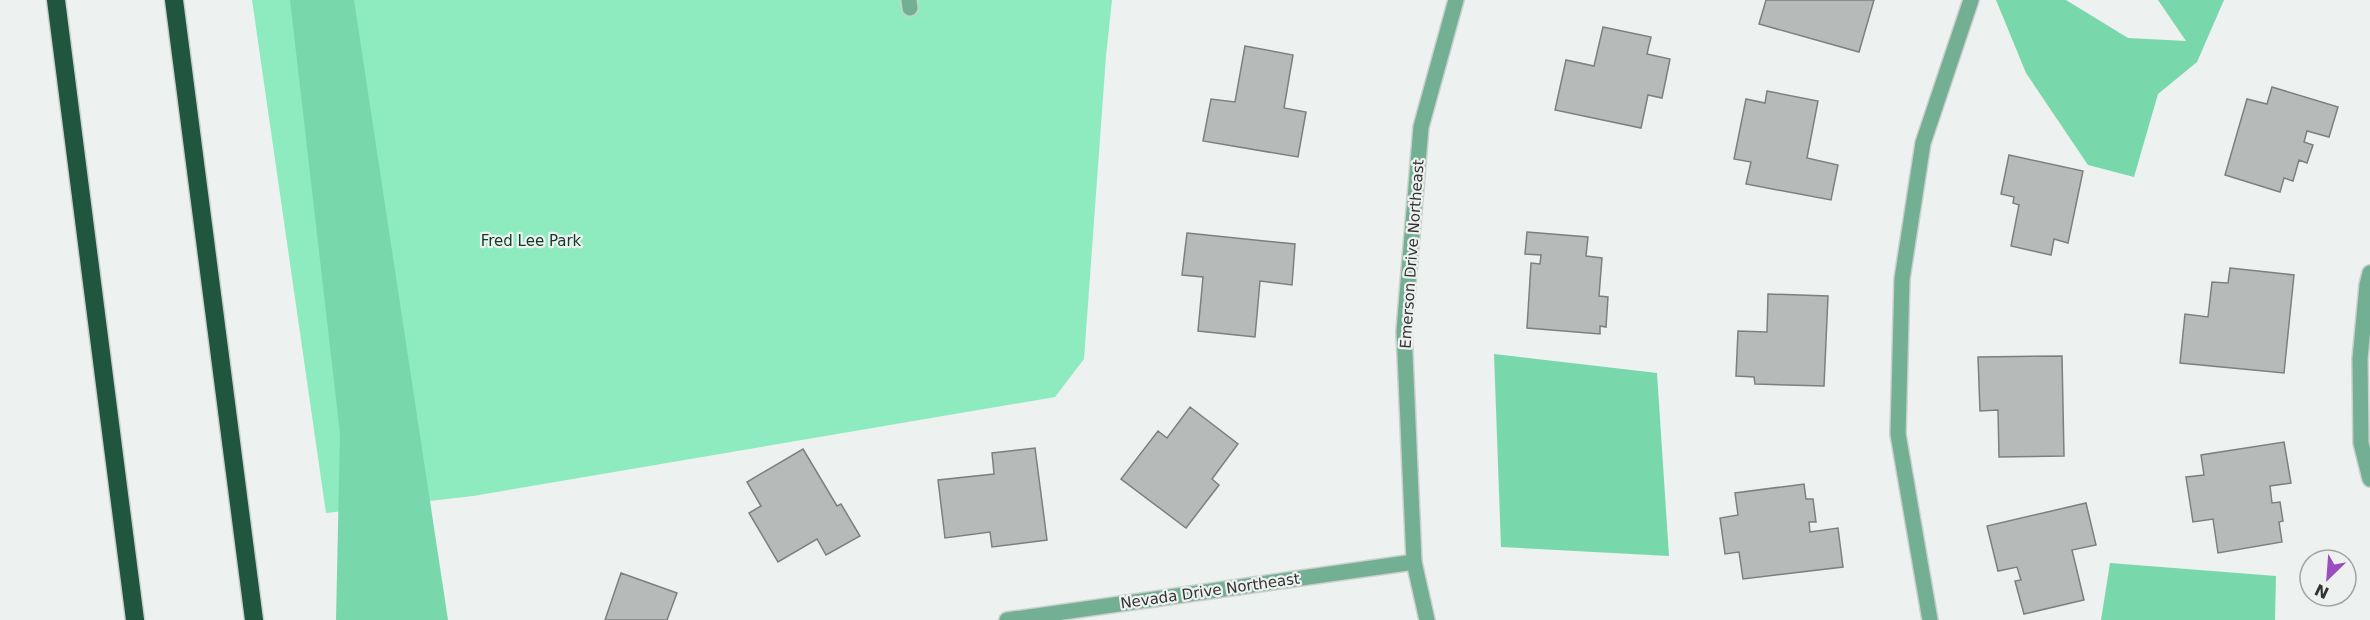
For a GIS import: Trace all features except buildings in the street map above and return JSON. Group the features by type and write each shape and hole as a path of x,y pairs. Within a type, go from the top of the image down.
{"highway":[{"path":"56,0 135,620"},
{"path":"174,0 254,620"}],"street":[{"name":"Emerson Drive Northeast","path":"1427,620 1414,562 1404,331 1421,127 1456,0"},
{"path":"1930,620 1898,434 1902,279 1923,143 1971,0"},
{"path":"2370,273 2360,358 2361,443 2370,479"},
{"name":"Nevada Drive Northeast","path":"1007,620 1414,562"}],"green space":[{"name":"Fred Lee Park","path":"252,0 1112,0 1084,359 1055,397 473,496 326,513"},
{"path":"290,0 354,0 448,620 336,620 340,434"},
{"path":"1996,0 2066,0 2128,38 2186,41 2158,0 2224,0 2197,62 2158,94 2134,177 2088,165 2026,73"},
{"path":"1494,354 1657,373 1669,556 1501,547"},
{"path":"2110,563 2276,576 2275,620 2101,620"}]}
